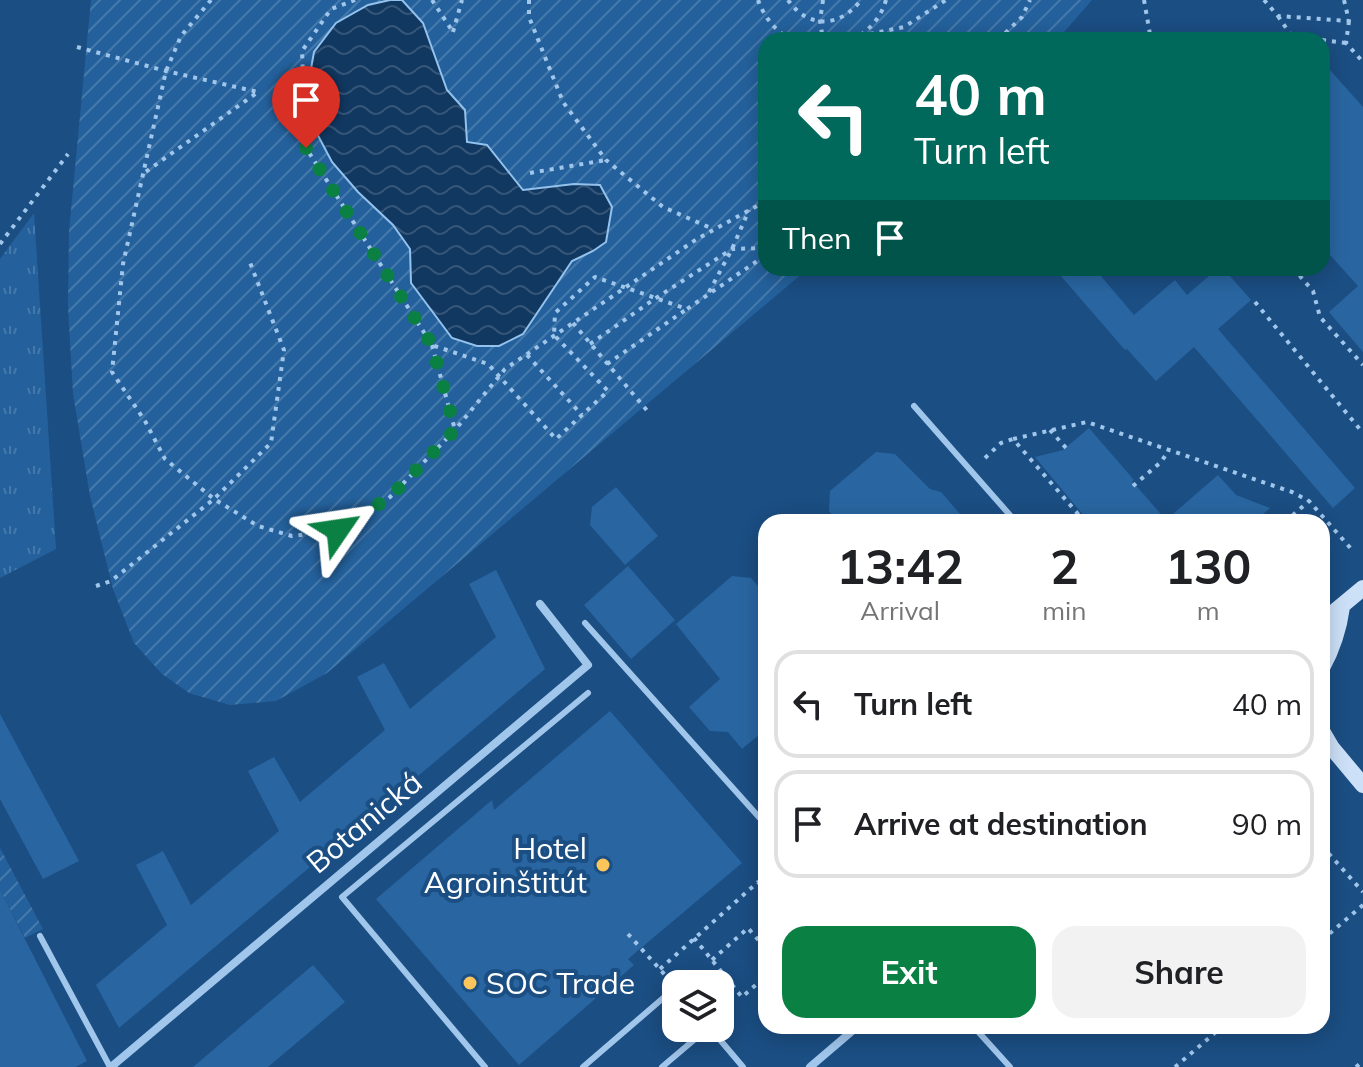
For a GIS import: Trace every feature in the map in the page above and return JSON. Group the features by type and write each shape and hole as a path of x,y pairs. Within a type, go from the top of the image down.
{"street":[{"path":"1330,616 1363,588"},
{"name":"Botanická","path":"111,1067 588,665 540,604"},
{"path":"1330,655 1342,607"},
{"path":"1330,743 1363,785"},
{"path":"810,1067 849,1034"}],"lane":[{"path":"914,406 1009,514"},
{"path":"585,623 758,816"},
{"path":"485,1067 342,897 588,693"},
{"path":"40,936 111,1067"},
{"path":"583,1067 662,999"},
{"path":"980,1034 1010,1067"},
{"path":"662,1067 692,1042"},
{"path":"721,1042 743,1067"}],"path":[{"path":"211,0 181,36 166,71 123,264 112,372 145,421 165,459 214,499 258,526 292,536 338,530 390,497 455,430 505,369 713,230 758,205"},
{"path":"355,0 331,9 302,51 306,148 432,345 455,430"},
{"path":"432,0 453,32 462,0"},
{"path":"529,0 529,17 563,102 606,160 663,207 713,230"},
{"path":"758,0 772,26 781,32"},
{"path":"788,0 804,16 820,21 846,16 861,0"},
{"path":"822,32 823,0"},
{"path":"864,32 874,23 886,0"},
{"path":"880,32 904,27 946,0"},
{"path":"1006,32 1022,17 1030,0"},
{"path":"1144,0 1150,32"},
{"path":"1264,0 1288,32"},
{"path":"1344,0 1349,21 1346,43"},
{"path":"1278,16 1349,21"},
{"path":"1330,41 1346,43 1363,62"},
{"path":"77,47 258,92 142,174"},
{"path":"0,244 68,154"},
{"path":"530,173 606,160"},
{"path":"708,294 749,210"},
{"path":"590,344 732,249 758,248"},
{"path":"96,586 111,581 214,499 271,443 284,350 249,260"},
{"path":"607,364 758,260"},
{"path":"1300,276 1313,291 1320,317 1363,365"},
{"path":"432,345 488,364 556,439 608,391 554,335 555,313 595,277 687,309"},
{"path":"1255,302 1363,433"},
{"path":"573,323 650,414"},
{"path":"527,354 582,415"},
{"path":"985,458 1001,443 1087,422 1292,492 1309,501 1320,514"},
{"path":"1050,430 1066,448"},
{"path":"1013,439 1078,514"},
{"path":"1133,486 1161,462 1169,450"},
{"path":"1294,514 1309,501"},
{"path":"1330,525 1353,551"},
{"path":"1330,855 1363,892"},
{"path":"660,969 758,882"},
{"path":"1330,933 1363,905"},
{"path":"712,960 748,928 758,940"},
{"path":"628,934 662,971"},
{"path":"694,938 742,997 758,983"},
{"path":"1175,1067 1214,1034"},
{"path":"1356,1067 1363,1061"}],"green space":[{"path":"91,0 1092,0 1064,32 758,32 758,276 799,276 327,673 276,701 230,705 189,693 162,674 134,643 113,589 90,496 73,394 68,307 69,231"},
{"path":"34,213 56,549 0,578 0,259"},
{"path":"0,848 43,929 25,938 0,890"}],"water":[{"path":"402,0 423,23 447,90 465,110 467,142 487,145 523,190 574,184 600,185 612,207 606,242 572,261 523,334 499,346 477,346 452,338 411,283 410,249 393,225 332,162 314,128 307,91 314,52 336,23 368,5"}],"building":[{"path":"1330,70 1363,107 1363,352 1329,312 1358,286 1330,255"},
{"path":"1061,276 1101,276 1134,315 1175,280 1187,295 1209,276 1230,276 1251,300 1218,329 1355,488 1333,508 1194,347 1156,381"},
{"path":"1089,428 1161,514 1082,514 1035,457 1063,450"},
{"path":"876,452 895,454 930,489 941,492 960,514 831,514 830,491"},
{"path":"1218,475 1236,495 1270,508 1263,514 1173,514"},
{"path":"616,487 658,536 625,565 590,525 592,507"},
{"path":"628,566 675,620 631,659 584,605"},
{"path":"496,570 545,669 119,1028 96,985 167,925 136,865 163,851 191,905 279,831 248,771 274,757 300,802 385,730 357,677 384,663 410,709 496,637 469,584"},
{"path":"732,576 751,578 758,586 758,736 742,749 728,732 710,731 689,707 720,679 676,624"},
{"path":"610,711 742,863 628,959 634,965 519,1065 376,899 492,800 494,810"},
{"path":"0,714 79,861 43,879 0,799"},
{"path":"0,890 87,1061 76,1067 0,1067"},
{"path":"313,965 345,1002 268,1067 193,1067"}],"place":[{"name":"Hotel Agroinštitút","path":"603,865"},
{"name":"SOC Trade","path":"470,983"}],"route":[{"path":"306,148 432,345 455,430 390,497 338,530"}]}
